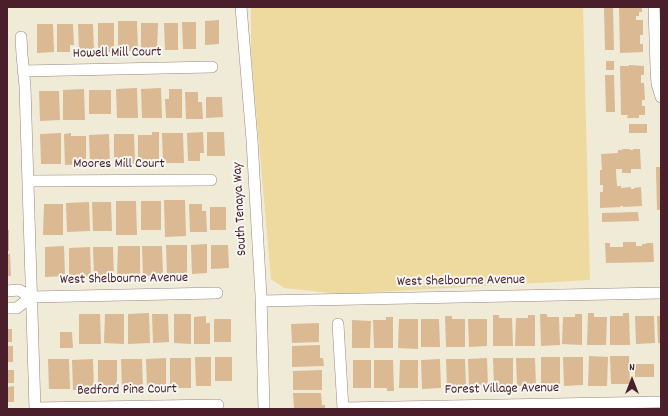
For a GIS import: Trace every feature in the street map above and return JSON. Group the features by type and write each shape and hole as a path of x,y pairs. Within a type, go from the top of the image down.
{"street":[{"name":"South Tenaya Way","path":"241,7 252,140 261,301 264,409"},
{"path":"654,7 657,84 661,97"},
{"path":"21,37 25,87 35,408"},
{"name":"Howell Mill Court","path":"23,71 212,67"},
{"name":"Moores Mill Court","path":"28,181 211,180"},
{"name":"West Shelbourne Avenue","path":"7,291 19,290 31,297 217,293"},
{"name":"West Shelbourne Avenue","path":"261,301 661,293"},
{"path":"7,308 17,308 31,297"},
{"path":"338,324 343,408"},
{"name":"Forest Village Avenue","path":"343,408 661,402"},
{"name":"Bedford Pine Court","path":"35,408 218,405"}],"sand":[{"path":"251,7 583,7 590,280 341,294 284,288 271,279 251,54"}],"building":[{"path":"604,7 613,7 614,50 605,50"},
{"path":"619,7 642,7 642,12 639,12 639,16 636,16 636,20 643,20 643,35 640,35 640,44 643,44 643,52 620,53"},
{"path":"219,20 219,44 205,45 205,21"},
{"path":"118,21 137,21 138,51 118,51"},
{"path":"182,22 196,22 196,49 183,49"},
{"path":"98,23 114,23 114,52 98,52"},
{"path":"141,23 158,23 157,51 141,51"},
{"path":"164,23 178,23 178,50 165,50"},
{"path":"37,24 53,24 54,52 37,53"},
{"path":"57,24 73,24 74,45 70,45 70,52 57,52"},
{"path":"78,24 93,24 94,51 79,52"},
{"path":"606,61 614,61 614,70 606,70"},
{"path":"620,66 644,66 644,75 641,75 641,83 644,83 645,100 642,100 642,106 645,106 645,115 639,115 639,118 627,118 628,115 621,115"},
{"path":"605,75 614,75 615,112 606,112"},
{"path":"137,88 138,118 117,118 116,89"},
{"path":"161,88 162,118 142,118 141,89"},
{"path":"84,89 85,120 63,120 63,90"},
{"path":"169,89 182,89 182,118 166,118 165,99 169,99"},
{"path":"89,90 111,90 111,114 89,114"},
{"path":"39,91 59,91 60,120 40,121"},
{"path":"185,92 198,92 198,102 202,102 203,119 186,119"},
{"path":"206,97 222,97 223,117 206,118"},
{"path":"629,124 647,124 647,133 629,133"},
{"path":"152,132 159,132 159,163 138,163 138,135 152,135"},
{"path":"203,132 204,153 200,153 200,161 188,161 187,133"},
{"path":"207,132 224,132 225,156 207,156"},
{"path":"61,133 61,164 41,164 40,134"},
{"path":"71,133 71,136 86,136 86,164 65,165 64,134"},
{"path":"162,133 183,133 184,163 163,163"},
{"path":"109,134 110,164 90,164 89,135"},
{"path":"114,134 134,134 135,164 114,165"},
{"path":"640,149 641,169 631,169 631,173 622,173 622,169 616,169 616,172 617,186 621,186 621,188 631,187 631,189 641,187 642,206 600,208 600,192 603,192 603,185 600,185 600,170 602,170 601,154 618,153 618,150"},
{"path":"656,167 661,167 661,210 657,210"},
{"path":"164,200 185,200 186,236 165,237"},
{"path":"116,201 136,201 137,235 116,235"},
{"path":"141,201 161,201 161,230 141,230"},
{"path":"89,202 90,231 67,232 66,203"},
{"path":"92,202 111,202 112,231 93,231"},
{"path":"44,204 63,204 63,235 43,235"},
{"path":"189,204 202,204 202,211 206,211 207,232 190,232"},
{"path":"210,207 226,207 226,230 210,230"},
{"path":"638,212 639,221 602,222 602,213"},
{"path":"7,230 9,230 9,251 7,251"},
{"path":"623,242 636,242 636,246 642,246 642,244 646,243 653,243 654,262 606,263 605,243 610,243 610,247 623,247"},
{"path":"207,244 207,273 192,274 191,245"},
{"path":"166,245 187,245 187,275 167,276"},
{"path":"211,245 228,245 229,268 211,269"},
{"path":"64,246 65,276 45,277 45,247"},
{"path":"118,246 140,246 140,276 117,276"},
{"path":"142,246 162,246 163,275 143,276"},
{"path":"90,247 91,277 69,277 69,248"},
{"path":"93,247 113,247 114,277 94,277"},
{"path":"7,254 10,254 11,276 7,276"},
{"path":"149,313 150,343 128,344 128,314"},
{"path":"588,313 594,313 594,317 607,317 606,345 587,345"},
{"path":"623,313 629,313 630,345 610,345 610,316 623,316"},
{"path":"79,314 100,314 101,344 79,344"},
{"path":"105,314 124,314 124,344 104,343"},
{"path":"152,314 168,314 169,342 153,343"},
{"path":"174,314 191,314 191,344 174,343"},
{"path":"540,314 547,314 547,317 559,317 560,345 541,346"},
{"path":"575,314 582,314 582,345 562,344 563,317 575,317"},
{"path":"493,315 499,315 499,318 512,318 513,346 493,346"},
{"path":"528,315 535,315 535,346 515,346 516,318 528,318"},
{"path":"206,316 206,323 210,323 210,344 194,344 194,317"},
{"path":"445,316 452,316 452,319 465,319 465,347 446,347"},
{"path":"635,316 654,316 655,343 636,344"},
{"path":"657,316 661,316 661,343 658,343"},
{"path":"386,317 393,317 393,348 374,348 373,320 386,320"},
{"path":"214,319 231,319 231,342 214,342"},
{"path":"399,319 418,319 418,349 398,348"},
{"path":"421,319 439,319 440,347 421,347"},
{"path":"468,319 487,319 487,346 469,347"},
{"path":"352,320 371,321 370,348 352,348"},
{"path":"319,323 319,342 292,343 291,324"},
{"path":"7,329 12,329 12,342 7,342"},
{"path":"60,332 72,332 73,348 60,348"},
{"path":"320,345 320,358 323,358 324,366 292,367 292,346"},
{"path":"7,346 13,346 13,362 7,362"},
{"path":"589,356 608,357 607,386 588,386"},
{"path":"610,356 629,356 630,384 611,384"},
{"path":"195,357 211,357 211,386 196,386"},
{"path":"215,357 232,357 232,381 215,381"},
{"path":"541,357 560,357 560,385 541,385"},
{"path":"563,357 583,357 583,385 564,386"},
{"path":"166,358 166,388 147,388 146,359"},
{"path":"170,358 191,358 191,388 170,388"},
{"path":"487,358 488,386 469,387 468,359"},
{"path":"493,358 513,358 513,386 505,386 505,389 494,389"},
{"path":"516,358 535,358 536,388 530,388 529,386 517,386"},
{"path":"48,359 69,359 70,389 49,389"},
{"path":"93,359 94,390 73,390 72,360"},
{"path":"121,359 142,359 143,389 122,389"},
{"path":"440,359 441,388 422,389 421,360"},
{"path":"446,359 465,359 466,387 453,387 453,390 447,390"},
{"path":"98,360 117,360 117,390 98,390"},
{"path":"353,360 371,360 371,388 353,388"},
{"path":"374,360 393,360 394,391 387,391 387,388 374,388"},
{"path":"400,360 418,360 418,388 399,388"},
{"path":"635,364 654,364 654,377 635,377"},
{"path":"7,370 14,370 14,383 7,383"},
{"path":"322,370 322,390 293,390 293,371"},
{"path":"14,386 14,402 7,402 7,387"},
{"path":"293,393 321,393 322,405 325,405 325,409 294,409"}]}
